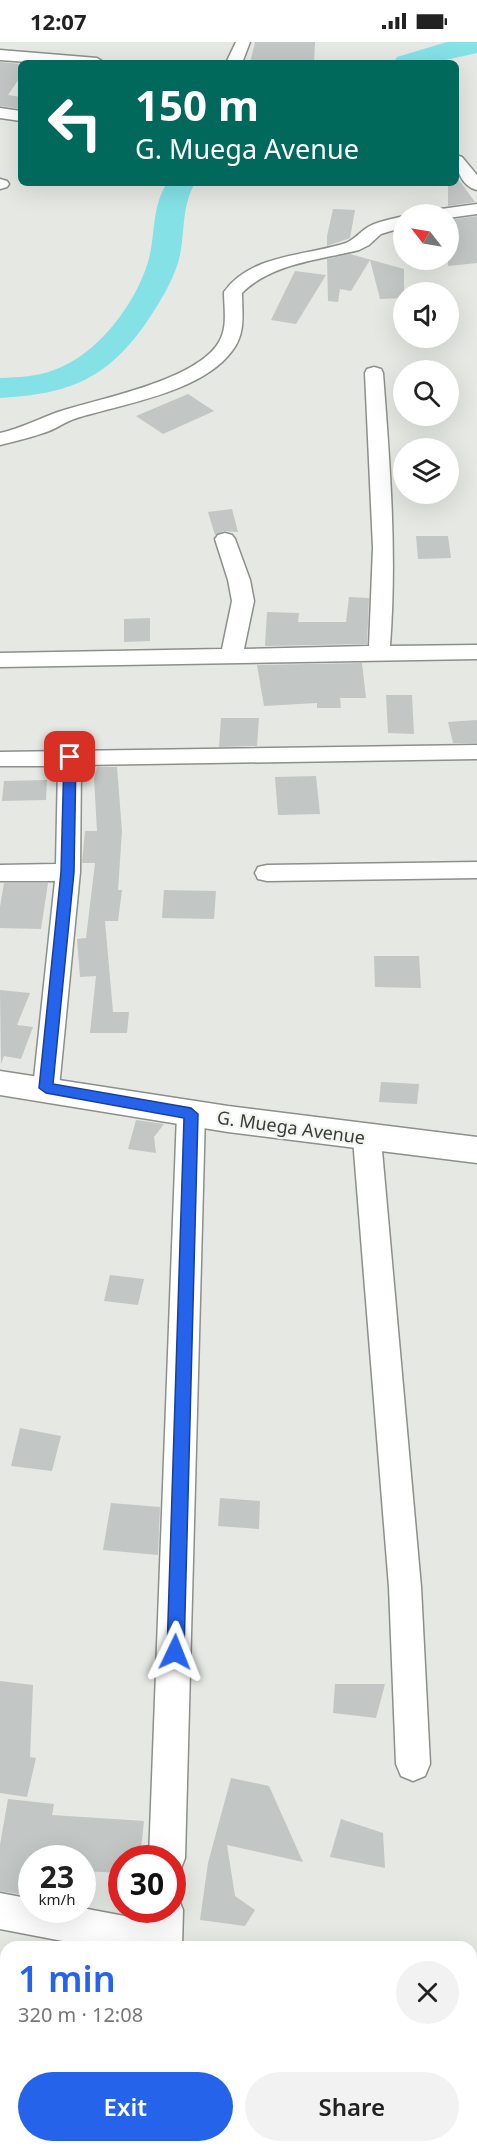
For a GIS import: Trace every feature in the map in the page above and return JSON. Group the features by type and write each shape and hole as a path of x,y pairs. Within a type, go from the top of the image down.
{"street":[{"path":"235,60 243,42"},
{"path":"0,55 61,60"},
{"path":"0,113 18,116"},
{"path":"459,164 477,185"},
{"path":"459,211 477,208"},
{"path":"0,439 38,429 62,416 109,404 203,368 220,355 233,331 236,321 233,292 241,284 279,264 353,246 363,241 375,230 393,224"},
{"path":"374,373 383,609 379,653"},
{"path":"225,539 239,580 243,602 232,654"},
{"path":"0,660 232,654 477,652"},
{"path":"0,759 477,752"},
{"path":"46,1088 68,872 70,757"},
{"path":"267,873 477,870"},
{"path":"0,873 68,872"},
{"name":"G. Muega Avenue","path":"0,1083 46,1088 191,1114 367,1138 477,1150"},
{"path":"167,1845 191,1114"},
{"path":"367,1138 405,1587 413,1764"},
{"path":"0,1911 164,1933"}],"building":[{"path":"255,42 315,42 314,60 251,60"},
{"path":"0,62 18,64 18,80 8,95 18,97 18,109 0,106"},
{"path":"459,180 475,202 448,204 448,186 459,186"},
{"path":"333,209 355,210 350,238 327,246 327,236"},
{"path":"477,216 477,263 459,265 459,218"},
{"path":"350,254 393,266 393,270 404,270 404,282 393,282 393,298 380,299 370,260 351,291 340,289 338,302 328,301 327,259"},
{"path":"295,271 326,275 296,324 271,320"},
{"path":"188,394 214,411 163,434 136,416"},
{"path":"232,509 238,532 224,531 215,535 208,512"},
{"path":"416,536 448,536 451,558 418,559"},
{"path":"349,597 369,598 367,644 265,646 267,612 299,613 298,622 346,622"},
{"path":"150,618 150,641 124,642 124,619"},
{"path":"362,663 366,698 340,698 341,708 317,708 317,703 264,706 257,665"},
{"path":"386,695 412,695 414,734 388,733"},
{"path":"221,718 259,718 257,746 219,747"},
{"path":"477,720 477,743 453,743 448,722"},
{"path":"97,767 117,767 122,831 118,890 122,890 118,921 105,921 113,1012 129,1012 127,1033 90,1033 96,976 80,977 77,939 86,938 95,863 82,863 85,831 97,831 94,778"},
{"path":"316,776 320,814 278,815 275,777"},
{"path":"47,780 46,800 2,801 4,781"},
{"path":"4,883 48,883 41,929 0,928 0,907"},
{"path":"164,890 216,891 214,919 162,918"},
{"path":"374,956 419,956 421,988 375,987"},
{"path":"0,990 30,993 17,1025 33,1027 21,1059 4,1056 1,1064"},
{"path":"381,1082 419,1084 417,1104 379,1102"},
{"path":"136,1120 164,1124 154,1137 156,1153 128,1149"},
{"path":"110,1275 144,1279 138,1305 104,1301"},
{"path":"20,1428 61,1436 52,1471 11,1466"},
{"path":"220,1498 260,1501 259,1529 218,1526"},
{"path":"111,1503 160,1507 158,1555 103,1550"},
{"path":"0,1681 33,1685 30,1757 36,1758 27,1797 0,1793"},
{"path":"335,1684 385,1684 376,1718 333,1713"},
{"path":"231,1778 269,1786 303,1862 227,1845 235,1896 255,1910 245,1926 200,1920 208,1863"},
{"path":"8,1799 54,1804 52,1815 144,1821 141,1845 108,1845 108,1872 96,1872 96,1845 18,1845 18,1894 0,1891 0,1845"},
{"path":"341,1819 383,1833 385,1868 330,1857"}],"waterway":[{"path":"415,60 447,50 477,45"},
{"path":"0,388 44,383 76,373 97,359 120,335 142,306 158,276 165,252 172,201 179,186"}],"route":[{"path":"70,757 68,872 46,1088 191,1114 175,1652"}]}
